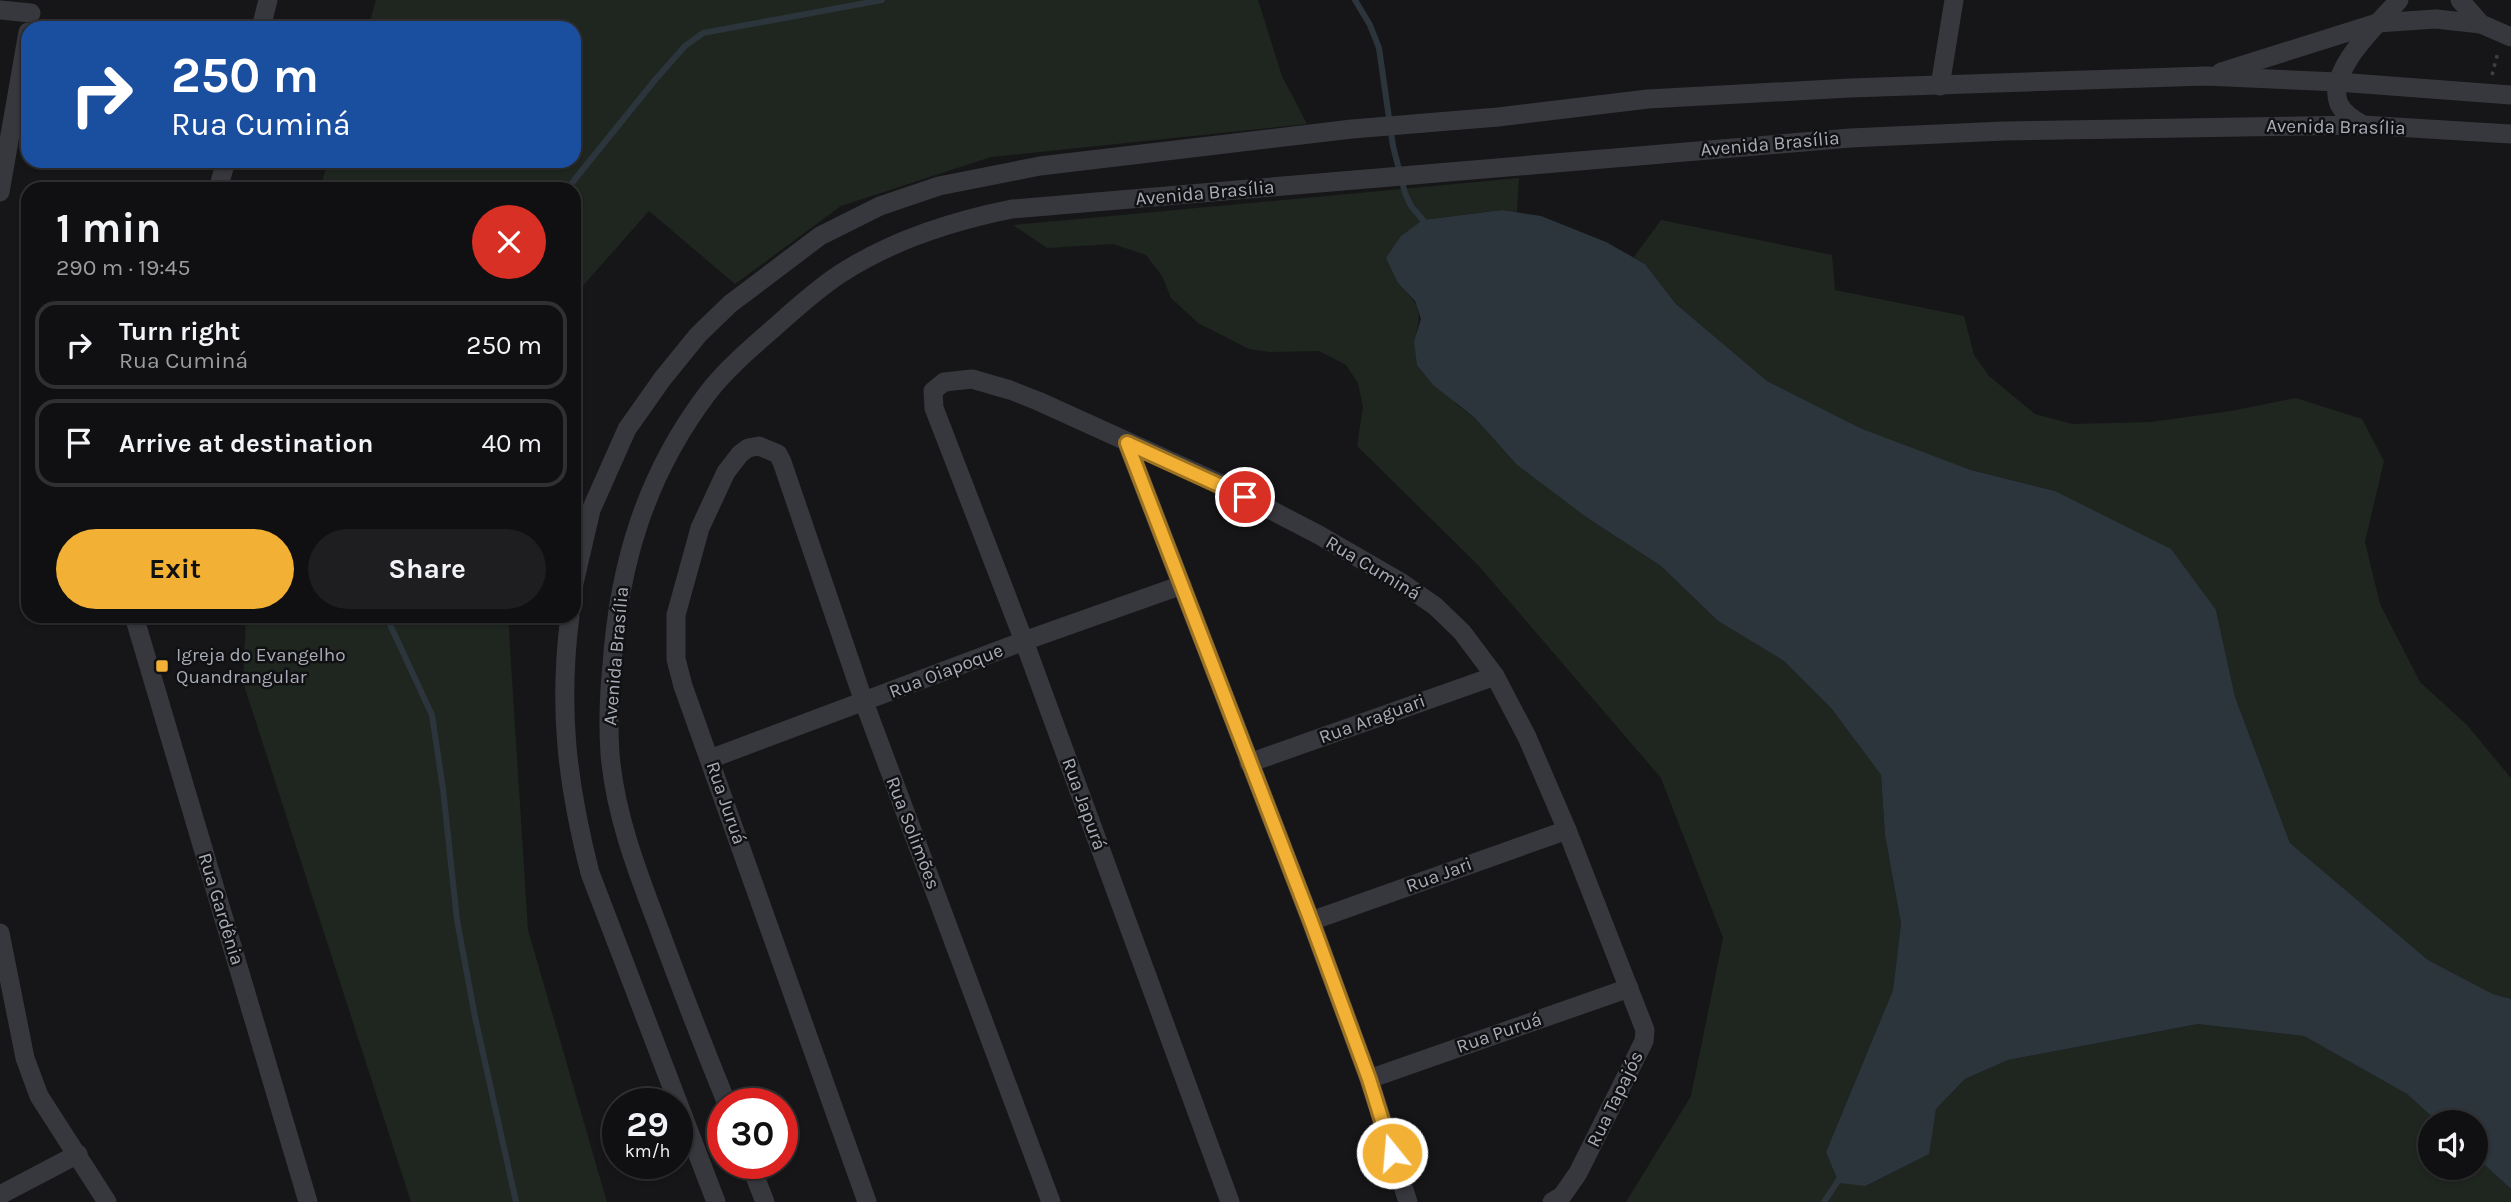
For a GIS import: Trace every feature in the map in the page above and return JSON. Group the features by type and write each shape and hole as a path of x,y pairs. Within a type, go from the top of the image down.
{"street":[{"path":"263,21 268,0"},
{"path":"1940,86 1954,0"},
{"path":"2363,125 2346,113 2339,104 2338,82 2357,47 2399,0"},
{"path":"2460,0 2482,24"},
{"path":"0,10 30,18"},
{"path":"2206,76 2377,23 2436,19 2482,24 2511,37"},
{"path":"0,191 21,70"},
{"path":"581,553 591,510 607,470 634,419 698,335 730,304 820,236 880,206 939,186 1040,166 1352,129 1498,117 1648,99 1850,88 2206,76 2338,82 2511,95"},
{"name":"Avenida Brasília","path":"721,1088 635,864 618,807 610,755 609,699 614,635 624,569 644,504 673,444 708,393 744,354 841,274 900,242 962,220 1012,209 1850,138 2018,131 2363,125 2511,134"},
{"name":"Rua Cuminá","path":"934,408 933,391 944,382 980,381 1019,393 1221,484 1319,535 1402,583 1435,607 1462,632 1495,676 1527,737 1629,988"},
{"name":"Rua Japurá","path":"934,408 1024,641 1230,1202"},
{"path":"1127,443 1311,921 1369,1079 1408,1202"},
{"name":"Rua Juruá","path":"782,462 778,454 760,446 748,448 731,462 700,528 676,615 676,659 683,686 867,1202"},
{"name":"Rua Solimões","path":"782,462 864,702 1051,1202"},
{"name":"Rua Oiapoque","path":"710,759 1024,641 1182,585"},
{"name":"Rua Gardênia","path":"136,623 308,1202"},
{"path":"569,623 563,700 567,758 576,820 590,873 716,1202"},
{"name":"Rua Araguari","path":"1249,763 1495,676"},
{"name":"Rua Jari","path":"1311,921 1567,830"},
{"path":"0,933 26,1058 39,1096 107,1202"},
{"name":"Rua Puruá","path":"1369,1079 1629,988"},
{"name":"Rua Tapajós","path":"1552,1202 1562,1196 1578,1173 1644,1041 1644,1025 1629,988"},
{"path":"0,1195 78,1154"},
{"path":"756,1179 765,1202"}],"shaded area":[{"path":"376,0 1258,0 1282,76 1307,124 991,157 841,206 735,284 649,211 581,288 581,182 322,182 326,168 581,168 581,21 370,21"},
{"path":"1519,178 1517,212 1502,210 1423,220 1398,283 1418,309 1414,341 1456,404 1474,417 1517,465 1586,517 1661,566 1718,621 1784,661 1831,708 1881,775 1885,835 1901,925 1893,990 1826,1152 1867,1186 1928,1154 1936,1109 1965,1079 2008,1060 2198,1024 2304,1036 2407,1094 2425,1110 2418,1110 2418,1180 2488,1180 2488,1168 2511,1189 2511,1202 1626,1202 1691,1096 1723,938 1661,778 1478,565 1357,446 1363,407 1358,383 1346,365 1319,351 1270,352 1249,349 1198,323 1171,298 1162,276 1146,255 1113,244 1047,248 1013,225"},
{"path":"1502,210 1541,216 1606,242 1645,264 1676,304 1767,381 1860,428 1971,470 2055,491 2171,549 2216,610 2235,697 2290,843 2428,960 2493,994 2511,999 2511,1189 2488,1168 2488,1110 2425,1110 2407,1094 2304,1036 2198,1024 2008,1060 1965,1079 1936,1109 1929,1154 1866,1186 1839,1183 1826,1152 1893,990 1901,924 1885,835 1881,775 1831,708 1784,661 1718,621 1661,566 1586,517 1517,465 1474,417 1433,385 1417,365 1414,341 1421,319 1415,301 1398,283 1386,258 1401,236 1423,220"},
{"path":"1661,220 1832,255 1835,290 1964,316 1974,355 1989,376 2035,414 2072,424 2150,422 2231,411 2296,398 2362,419 2384,461 2365,542 2380,604 2420,682 2467,725 2511,778 2511,999 2493,994 2428,960 2290,843 2235,697 2216,610 2055,491 1971,470 1860,428 1767,381 1676,304 1645,264 1634,257"},
{"path":"246,623 508,623 528,930 607,1202 411,1202 243,682"}],"waterway":[{"path":"573,182 655,80 685,46 703,33 882,0"},
{"path":"1355,0 1370,25 1379,48 1393,146 1405,193 1411,206 1428,226"},
{"path":"389,623 432,715 457,920 475,1017 516,1202"},
{"path":"1824,1202 1842,1175"}],"place":[{"name":"Igreja do Evangelho Quandrangular","path":"162,666"}],"route":[{"path":"1245,497 1127,443 1311,921 1369,1079 1392,1153"}]}
